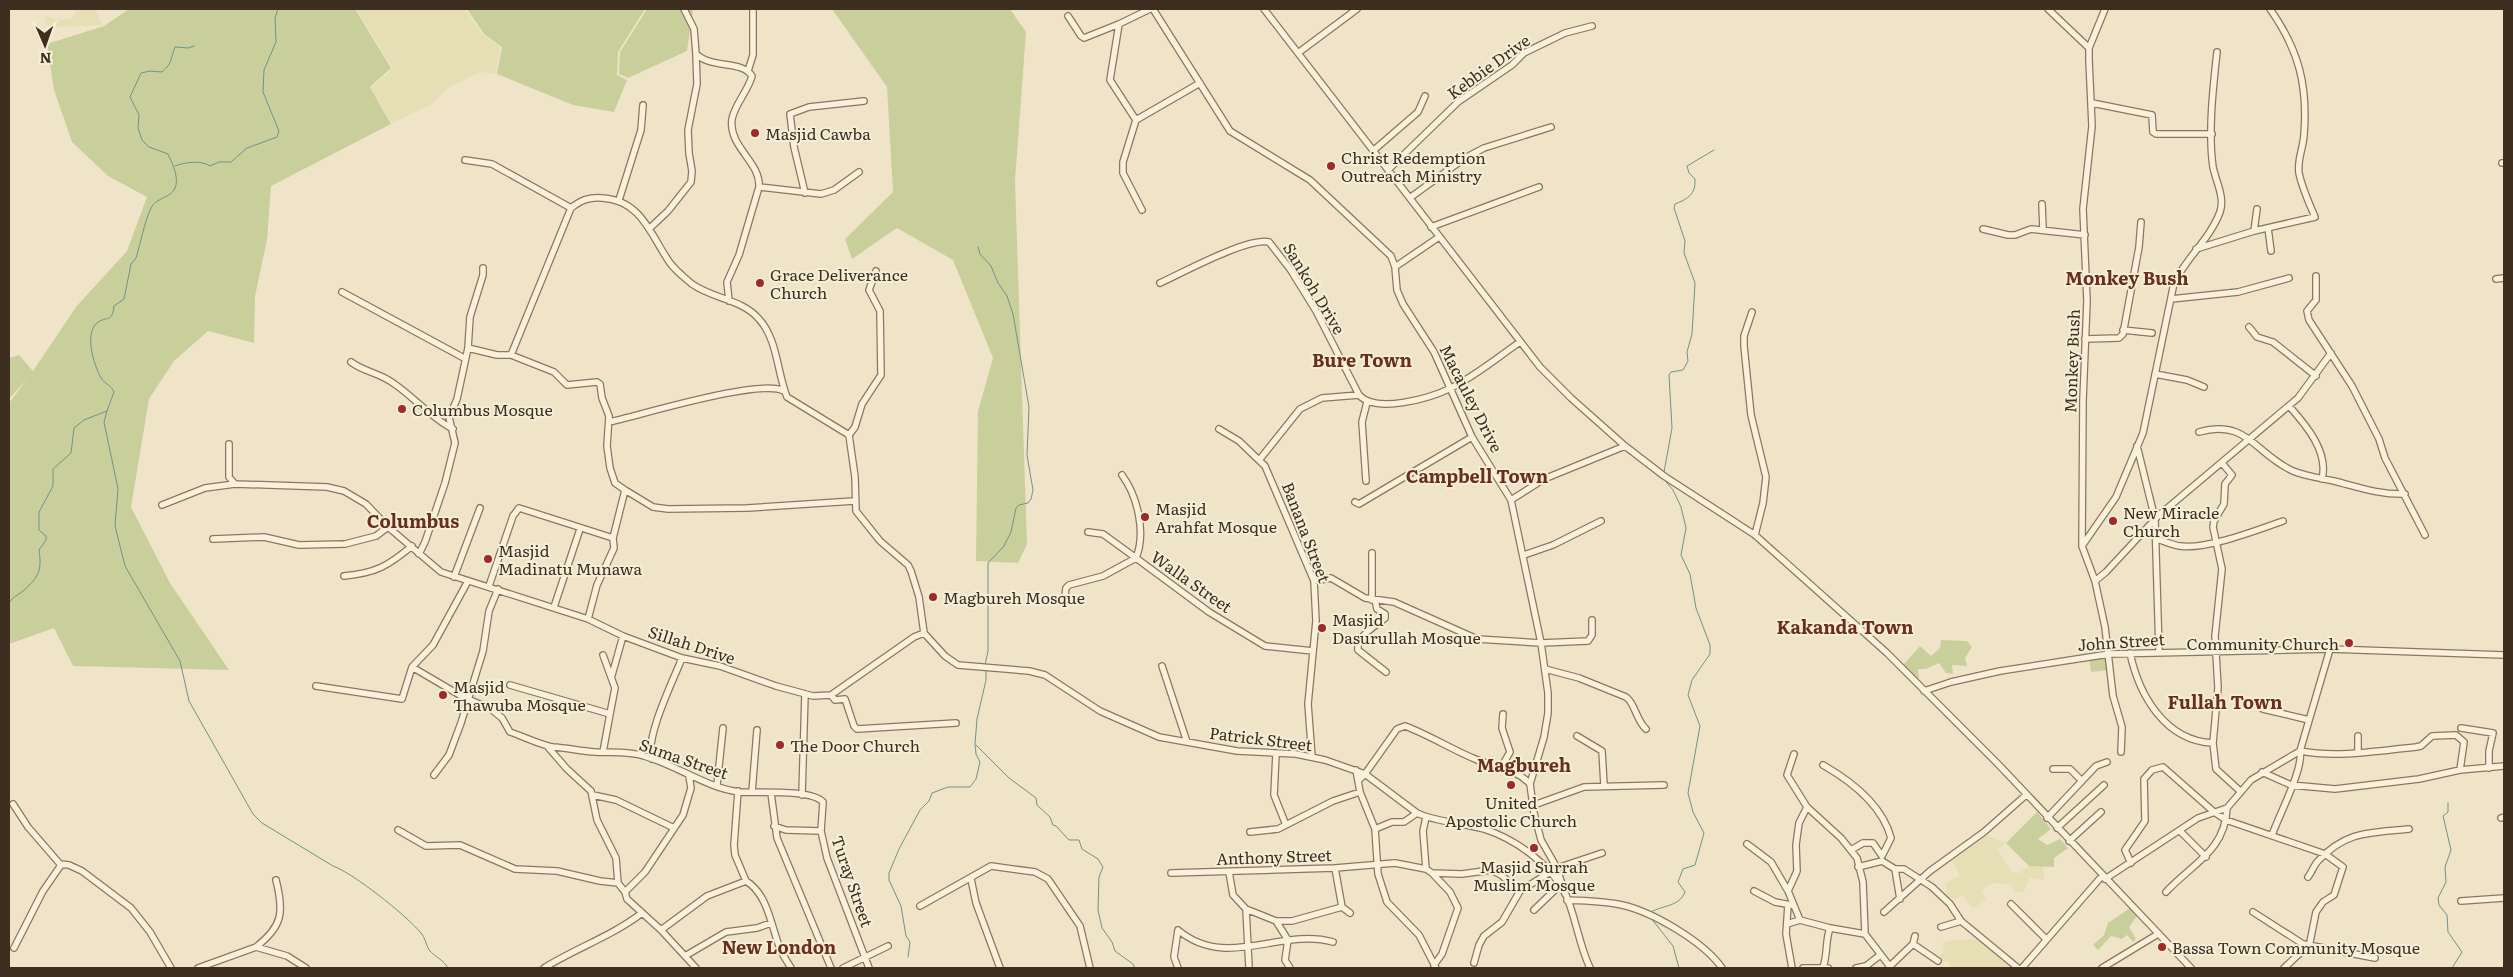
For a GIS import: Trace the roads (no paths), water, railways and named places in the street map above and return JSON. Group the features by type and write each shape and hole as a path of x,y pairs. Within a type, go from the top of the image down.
{"street":[{"path":"650,228 668,211 691,182 692,171 688,153 688,130 697,84 696,54 694,28 684,9"},
{"path":"748,71 752,60 753,9"},
{"path":"1068,16 1084,38 1152,9"},
{"name":"Macauley Drive","path":"1152,9 1230,131 1310,180 1385,248 1391,256 1395,266 1397,290 1434,352 1472,437 1510,500 1524,555 1545,668 1548,713 1544,737 1530,784 1536,823 1541,840 1557,868 1590,968"},
{"path":"1274,9 1266,11 1411,197 1431,227 1474,280 1520,342 1570,398 1625,446 1662,475 1755,536 1880,646 1998,764 2047,818 2191,968"},
{"path":"1298,53 1357,9"},
{"path":"2048,9 2089,48"},
{"name":"Monkey Bush","path":"2105,9 2089,48 2092,103 2091,141 2084,187 2087,301 2082,546 2095,581 2109,654 2113,696 2122,727 2121,752"},
{"path":"2196,250 2254,231 2315,216 2299,172 2299,156 2304,138 2305,115 2302,78 2287,35 2270,9"},
{"path":"1119,24 1110,80 1136,120"},
{"name":"Kebbie Drive","path":"1389,169 1458,102 1512,65 1524,53 1565,33 1592,26"},
{"path":"2082,546 2116,496 2143,434 2171,299 2180,271 2196,250 2220,211 2221,193 2212,162 2217,52"},
{"path":"696,54 709,63 748,71 752,79 734,111 733,133 759,178 760,187 739,254 727,282 729,301"},
{"path":"1142,210 1123,173 1124,162 1136,120 1200,83"},
{"path":"1374,150 1418,112 1425,96"},
{"path":"805,193 794,147 790,114 809,107 864,101"},
{"path":"2092,103 2152,115 2153,132 2156,134 2212,134"},
{"path":"619,200 642,130 643,105"},
{"path":"1411,197 1465,158 1484,148 1550,127"},
{"path":"465,160 492,164 571,208"},
{"path":"760,187 821,194 834,190 859,172"},
{"path":"1431,227 1539,187"},
{"path":"511,355 571,208 580,200 592,198 619,200 629,206 650,228 671,265 688,280 704,293 749,309 764,326 775,352 784,391 792,403 817,414 849,435"},
{"path":"2042,204 2042,229"},
{"path":"2254,231 2257,209"},
{"path":"2085,339 2119,338 2123,330 2139,247 2141,222"},
{"path":"2268,228 2271,251"},
{"path":"1984,229 2015,235 2031,229 2042,229 2085,235"},
{"path":"1395,266 1439,237"},
{"name":"Sankoh Drive","path":"1160,283 1234,250 1263,241 1269,242 1290,269 1316,311 1359,395 1367,402"},
{"path":"419,554 425,542 445,483 455,443 449,417 457,399 464,358 468,348 470,318 483,275 483,268"},
{"path":"876,271 869,290 880,311 881,375 862,404 855,427 849,435 855,477 854,501 856,512 861,521 911,571 918,597 924,633 914,637 831,695 835,700 845,699 854,726 857,729 956,723"},
{"path":"2316,276 2316,300 2308,307 2307,315 2369,418 2385,458 2425,535"},
{"path":"2171,299 2238,292 2289,278"},
{"path":"2496,279 2504,278"},
{"path":"342,292 464,358"},
{"path":"1752,312 1744,336 1744,346 1751,415 1766,477 1763,503 1755,536"},
{"path":"2250,327 2257,337 2273,342 2316,376"},
{"path":"2123,330 2152,333"},
{"path":"1366,481 1362,422 1367,402 1383,404 1404,402 1451,388 1520,342"},
{"path":"468,348 497,355 511,355 554,372 567,385 597,382 600,384 609,422 607,437 608,458 615,483 654,507 668,509 747,508 854,501"},
{"path":"2095,581 2106,572 2155,519 2289,406 2316,376 2331,353"},
{"path":"351,362 360,368 380,374 395,384 435,418 452,429"},
{"path":"2155,374 2187,380 2204,387"},
{"path":"609,422 712,396 763,388 777,388 784,391"},
{"path":"1260,459 1300,409 1322,398 1359,395"},
{"path":"2289,406 2314,440 2325,461 2322,479"},
{"name":"Banana Street","path":"1219,429 1260,459 1271,476 1299,550 1314,581 1317,602 1308,704 1312,757"},
{"path":"2199,432 2211,429 2238,431 2273,460 2294,471 2374,492 2405,494"},
{"path":"1355,502 1360,503 1472,437"},
{"path":"229,444 229,477 230,482 235,484"},
{"path":"1510,500 1544,479 1625,446"},
{"path":"2137,446 2155,519 2159,651"},
{"path":"2222,463 2232,475 2225,484 2224,504 2214,521 2215,542 2220,558 2222,579 2214,652 2218,688 2213,743 2216,769 2240,791"},
{"name":"Walla Street","path":"1122,475 1130,488 1139,522 1140,542 1136,558 1208,612 1265,646 1313,651"},
{"name":"Sillah Drive","path":"162,505 206,488 235,484 327,487 344,491 366,504 388,527 441,572 588,619 623,636 682,658 720,666 805,694 831,695"},
{"path":"588,619 601,574 612,553 613,538 625,490"},
{"path":"454,577 480,508"},
{"path":"489,586 513,516 519,508 613,538"},
{"path":"1524,555 1553,545 1600,521"},
{"path":"2157,539 2185,546 2215,542 2283,521"},
{"path":"214,539 264,537 299,546 345,544 376,536 388,527"},
{"path":"554,607 580,529"},
{"path":"1064,603 1066,588 1069,585 1103,576 1136,558 1103,534 1088,532"},
{"path":"344,576 372,572 383,568 412,546"},
{"path":"1372,553 1374,600 1377,608 1385,614 1385,618 1369,630 1358,642 1358,650 1386,672"},
{"path":"1314,581 1331,578 1365,598 1394,602 1477,639 1541,643 1588,641 1592,635 1592,620"},
{"path":"316,686 402,699 412,667 437,639 468,581"},
{"path":"434,775 449,755 483,651 489,611 498,589"},
{"name":"Patrick Street","path":"924,633 954,662 981,667 1028,671 1045,675 1100,711 1159,737 1237,751 1312,757 1366,774 1417,813 1426,817 1445,819 1507,837 1531,854 1549,873 1566,897"},
{"path":"612,675 623,636"},
{"path":"2272,835 2301,763 2300,751 2330,649"},
{"name":"John Street","path":"1924,691 2000,670 2109,654 2159,651 2214,652 2330,649 2504,655"},
{"path":"2130,653 2144,694 2156,715 2193,739 2202,743 2213,743"},
{"path":"603,655 612,675 615,694 603,752"},
{"path":"652,759 650,749 654,731 682,658"},
{"path":"1162,666 1187,742"},
{"path":"412,667 498,713 510,732 537,740 547,746 593,795 597,820 616,858 618,883 625,892 627,899 661,930 696,968"},
{"path":"1545,668 1579,678 1626,697 1631,702 1636,716 1646,729"},
{"path":"510,685 610,714"},
{"path":"802,795 805,694"},
{"path":"2263,709 2309,720"},
{"path":"1502,766 1510,752 1502,728 1504,714"},
{"path":"1358,780 1366,774 1397,729 1405,726 1489,765 1502,766 1518,773 1530,784"},
{"path":"717,785 723,728"},
{"path":"2461,728 2493,733 2489,751 2489,768"},
{"path":"752,792 757,730"},
{"path":"2166,892 2206,858 2221,835 2226,820 2227,808 2240,791 2262,772 2300,751 2318,754 2358,753 2422,746 2432,736 2456,735 2464,742 2460,770"},
{"path":"1577,736 1602,751 1604,785"},
{"path":"2358,736 2358,753"},
{"name":"Suma Street","path":"547,746 594,752 633,753 652,759 689,776 738,792 802,795 817,798 823,802"},
{"path":"1276,754 1274,795 1286,825"},
{"path":"1794,754 1787,776 1807,807 1821,817 1857,858 1858,867 1864,882 1865,934 1879,956 1890,968 1914,944 1916,936"},
{"path":"2047,818 2096,766 2107,762"},
{"path":"1823,765 1848,779 1851,786 1871,802 1882,815 1891,838 1882,858 1858,867"},
{"path":"2262,772 2291,785 2334,789 2419,779 2460,770 2504,766"},
{"path":"2131,863 2125,850 2145,821 2144,779 2152,770 2164,767 2214,812 2226,820 2325,854 2338,862 2343,871 2334,895 2323,902 2316,912 2306,946 2284,968"},
{"path":"2053,769 2070,770 2082,781"},
{"path":"1356,770 1360,792 1375,829 1377,866 1387,902 1419,935 1435,966"},
{"path":"625,892 645,872 674,828 688,800 691,783 689,776"},
{"path":"1534,805 1578,789 1604,785 1664,786"},
{"path":"2057,828 2104,785"},
{"path":"738,792 734,845 736,855 746,881 752,884 761,896 781,951 791,968"},
{"path":"1250,832 1273,831 1333,801 1360,792"},
{"path":"771,793 774,826 830,968"},
{"path":"593,795 616,800 674,828"},
{"path":"1884,912 1930,871 1984,832 2026,795"},
{"name":"Turay Street","path":"823,802 821,831 827,858 869,968"},
{"path":"13,804 28,827 61,865 69,865 82,871 131,908 150,932 171,968"},
{"path":"1788,891 1797,871 1796,845 1799,823 1807,807"},
{"path":"2022,968 2103,877 2131,863 2180,832 2198,818 2227,808"},
{"path":"2069,840 2100,812"},
{"path":"1375,829 1392,822 1404,822 1417,813"},
{"path":"1426,817 1424,831 1426,869 1450,892 1458,908 1442,954 1435,966"},
{"path":"774,826 786,830 821,831"},
{"path":"2308,878 2316,862 2353,835 2409,829"},
{"path":"398,830 426,846 460,845 515,870 557,871 600,881 618,883"},
{"path":"2180,832 2206,858"},
{"path":"1850,850 1863,843 1873,842 1882,858 1895,869 1904,869 1940,894 1961,921 2018,968"},
{"path":"1746,844 1772,862 1788,891 1791,905 1800,920"},
{"path":"1474,963 1479,945 1484,936 1502,922 1520,891 1557,868 1602,853"},
{"name":"Anthony Street","path":"1171,873 1335,868 1395,863 1426,869"},
{"path":"14,948 43,891 61,865"},
{"path":"920,906 971,878 982,869 991,866 1035,872 1042,875 1058,892 1080,926 1090,968"},
{"path":"1335,868 1342,907 1350,913"},
{"path":"1895,869 1900,899"},
{"path":"1432,873 1462,874 1491,870 1501,875 1520,891"},
{"path":"1228,872 1233,895 1246,909 1276,921 1299,919 1342,907"},
{"path":"971,878 974,895 1000,968"},
{"path":"198,968 256,947 270,936 278,925 280,896 276,880"},
{"path":"661,930 707,896 746,881"},
{"path":"1534,910 1559,886"},
{"path":"1754,891 1775,902 1791,905"},
{"path":"1566,897 1632,908 1659,921 1698,945 1713,956 1722,968"},
{"path":"2460,901 2504,898"},
{"path":"2011,904 2046,939"},
{"path":"1791,905 1786,934 1792,968"},
{"path":"1246,909 1249,968"},
{"path":"2253,912 2306,946 2374,958"},
{"path":"544,968 565,955 625,926 642,913"},
{"path":"1787,924 1800,920 1830,928 1865,934"},
{"path":"1276,921 1288,940 1285,960 1290,968"},
{"path":"1941,926 1961,921"},
{"path":"685,956 726,932 757,928 771,923"},
{"path":"1803,968 1826,968 1827,937 1830,928"},
{"path":"1178,968 1174,957 1178,930 1188,939 1214,947 1248,948 1288,940 1310,939 1333,942"},
{"path":"2102,968 2158,934"},
{"path":"1914,944 1938,962"},
{"path":"843,968 888,946"},
{"path":"256,947 286,956 306,968"},
{"path":"1856,968 1866,966 1879,956"}],"waterway":[{"path":"175,166 193,162 210,166 219,162 231,162 247,148 277,137 279,131 263,92 264,70 276,42 275,18 278,9"},
{"path":"9,603 28,586 38,573 40,563 39,550 46,540 46,536 39,530 39,512 53,486 53,469 71,453 74,428 84,420 107,411 114,392 101,378 96,365 91,342 93,328 97,323 110,317 114,306 124,299 131,264 136,258 144,226 151,208 157,201 170,194 176,186 176,175 168,154 149,147 142,140 138,128 139,115 130,97 141,73 150,71 162,72 170,63 175,47 188,48 194,46"},
{"path":"1664,472 1672,428 1669,375 1671,372 1683,370 1688,361 1687,352 1692,334 1695,283 1684,253 1685,241 1674,208 1675,204 1687,198 1694,189 1695,179 1689,173 1687,166 1714,150"},
{"path":"978,247 980,254 991,266 998,283 1007,296 1013,314 1029,407 1027,455 1033,490 1028,503 1019,505 1016,508 1011,532 1004,546 988,563 988,651 985,665"},
{"path":"107,411 104,422 118,489 115,526 125,566 180,661 189,701 253,814 262,823 342,870 379,895 414,925 422,935 429,950 448,968"},
{"path":"1651,912 1675,903 1682,897 1685,892 1678,882 1683,869 1695,865 1704,833 1693,812 1688,793 1700,726 1688,695 1692,680 1710,654 1710,645 1696,608 1690,574 1681,555 1686,528 1681,507 1673,490 1663,478"},
{"path":"908,957 910,942 906,936 901,906 889,880 889,873 899,849 920,810 929,801 932,793 948,787 970,787 976,779 980,762 976,754 975,744 977,719 986,680 986,669"},
{"path":"976,745 1009,778 1036,798 1037,805 1050,817 1053,825 1069,840 1079,840 1082,849 1098,859 1103,867 1099,877 1098,910 1102,928 1112,942 1115,951 1133,964 1135,968"},
{"path":"2448,803 2448,812 2443,816 2451,850 2445,867 2446,882 2438,898 2439,905 2447,915 2448,932 2462,952 2452,968"},
{"path":"1651,918 1673,946 1679,968"}],"place":[{"name":"Masjid Cawba","path":"755,133"},
{"name":"Christ Redemption Outreach Ministry","path":"1331,166"},
{"name":"Grace Deliverance Church","path":"760,283"},
{"name":"Columbus Mosque","path":"402,409"},
{"name":"Masjid Arahfat Mosque","path":"1145,517"},
{"name":"New Miracle Church","path":"2113,521"},
{"name":"Masjid Madinatu Munawa","path":"488,559"},
{"name":"Magbureh Mosque","path":"933,597"},
{"name":"Masjid Dasurullah Mosque","path":"1322,628"},
{"name":"Community Church","path":"2349,643"},
{"name":"Masjid Thawuba Mosque","path":"443,695"},
{"name":"The Door Church","path":"780,745"},
{"name":"United Apostolic Church","path":"1511,785"},
{"name":"Masjid Surrah Muslim Mosque","path":"1534,848"},
{"name":"Bassa Town Community Mosque","path":"2162,947"}],"district":[{"name":"Monkey Bush","path":"2127,277"},
{"name":"Bure Town","path":"1362,359"},
{"name":"Campbell Town","path":"1477,475"},
{"name":"Columbus","path":"413,520"},
{"name":"Kakanda Town","path":"1845,626"},
{"name":"Fullah Town","path":"2225,701"},
{"name":"Magbureh","path":"1524,764"},
{"name":"New London","path":"779,946"}]}
